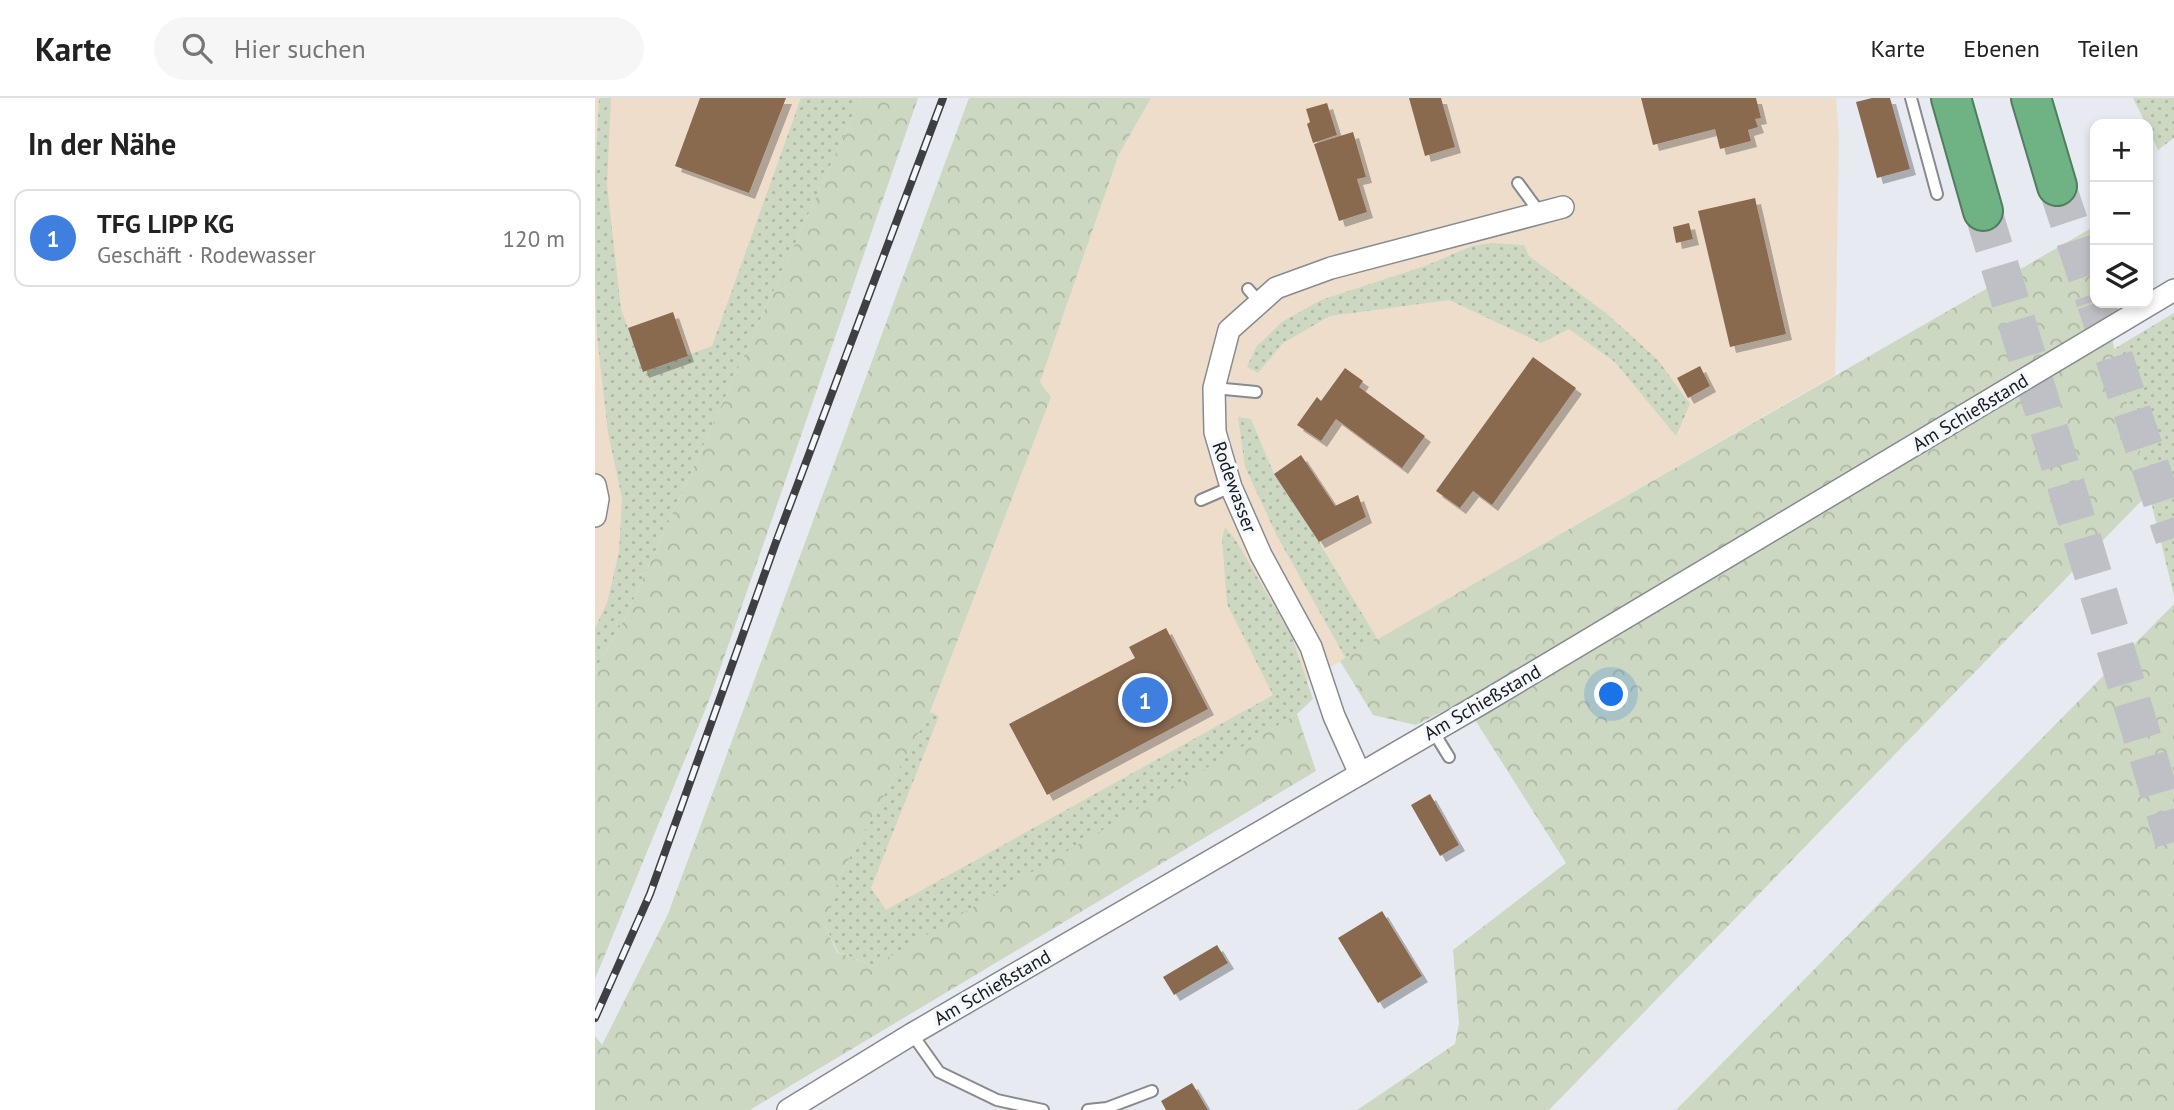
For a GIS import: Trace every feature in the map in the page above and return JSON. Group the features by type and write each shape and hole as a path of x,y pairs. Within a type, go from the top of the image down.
{"highway":[{"path":"1951,98 1983,211"},
{"path":"2031,98 2057,186"}],"street":[{"name":"Rodewasser","path":"1360,774 1334,716 1311,647 1261,555 1231,487 1215,432 1214,388 1230,330 1254,296 1398,243 1563,208"},
{"name":"Am Schießstand","path":"788,1110 912,1034 1433,731 2174,290"},
{"path":"595,485 598,499 595,516"}],"lane":[{"path":"1911,98 1937,194"},
{"path":"1518,184 1540,213"},
{"path":"1214,388 1256,391"},
{"path":"1201,500 1231,487"},
{"path":"1433,731 1449,757"},
{"path":"912,1034 939,1072 997,1100 1043,1110"},
{"path":"1088,1110 1107,1108 1152,1091"}],"shaded area":[{"path":"595,98 861,98 595,670"},
{"path":"1151,98 1836,98 1839,137 1835,375 838,952 839,877 930,712 1051,397 1040,382 1119,154"}],"green space":[{"path":"599,98 611,98 607,185 621,309 644,372 712,346 801,98 861,98 626,616 595,670 595,628 607,603 619,552 622,498 608,433 597,336 595,172"},
{"path":"861,98 918,98 710,698 595,979 595,670 626,616"},
{"path":"969,98 1151,98 1119,154 1040,382 1051,397 930,712 839,877 825,926 837,952 874,966 1297,714 1316,771 750,1110 595,1110 595,1036 602,1045 668,914"},
{"path":"2133,98 2174,98 2174,138 2158,150 2153,139 2153,119 2144,119"},
{"path":"2090,229 2090,308 2109,308 2114,349 2149,493 1549,1110 1357,1110 1455,1044 1459,1023 1453,950 1566,863 1463,701 1416,725 1373,715 1340,661"},
{"path":"1491,243 1524,245 1529,256 1606,313 1658,360 1690,404 1676,436 1615,362 1569,329 1541,343 1449,300 1330,316 1283,343 1258,373 1247,367 1256,347 1282,322 1321,300 1425,266 1472,246"},
{"path":"2174,313 2174,596 2114,349"},
{"path":"1238,417 1251,419 1274,474 1378,640 1346,659 1277,536 1245,467"},
{"path":"1225,527 1235,539 1292,637 1313,699 1297,714 888,961 874,966 838,952 825,926 825,908 839,877 930,712 939,716 871,888 886,910 1273,695 1227,604 1222,539"},
{"path":"2174,604 2174,1110 1676,1110"}],"building":[{"path":"700,98 786,98 749,193 675,166"},
{"path":"1409,98 1441,98 1455,147 1425,156"},
{"path":"1641,98 1756,98 1761,118 1755,119 1758,127 1748,130 1751,141 1720,149 1715,129 1653,145"},
{"path":"1872,98 1890,98 1910,169 1877,178 1856,102"},
{"path":"1327,103 1337,135 1313,143 1306,109"},
{"path":"1353,132 1366,177 1357,179 1367,212 1339,221 1314,144"},
{"path":"1755,198 1786,334 1730,347 1698,211"},
{"path":"1689,223 1693,239 1676,243 1673,227"},
{"path":"673,312 688,356 643,372 628,328"},
{"path":"1533,357 1576,388 1492,505 1473,491 1460,508 1436,491"},
{"path":"1700,366 1710,386 1688,398 1677,378"},
{"path":"1345,368 1363,381 1359,387 1425,436 1402,468 1336,419 1321,441 1297,425 1317,397 1321,401"},
{"path":"1301,455 1335,506 1358,495 1366,517 1319,542 1274,474"},
{"path":"1166,628 1208,709 1047,795 1009,724 1135,658 1129,647"},
{"path":"1430,794 1459,845 1440,856 1411,805"},
{"path":"1382,911 1422,976 1378,1003 1338,938"},
{"path":"1217,945 1228,963 1174,995 1163,977"},
{"path":"1192,1083 1208,1110 1166,1110 1161,1101"}],"tunnel":[{"path":"2057,186 2090,286"},
{"path":"1983,211 2174,842"},
{"path":"2098,308 2174,538"}],"railway":[{"path":"595,1018 650,894 776,542 943,98"}],"place":[{"name":"TFG LIPP KG","path":"1145,700"}]}
